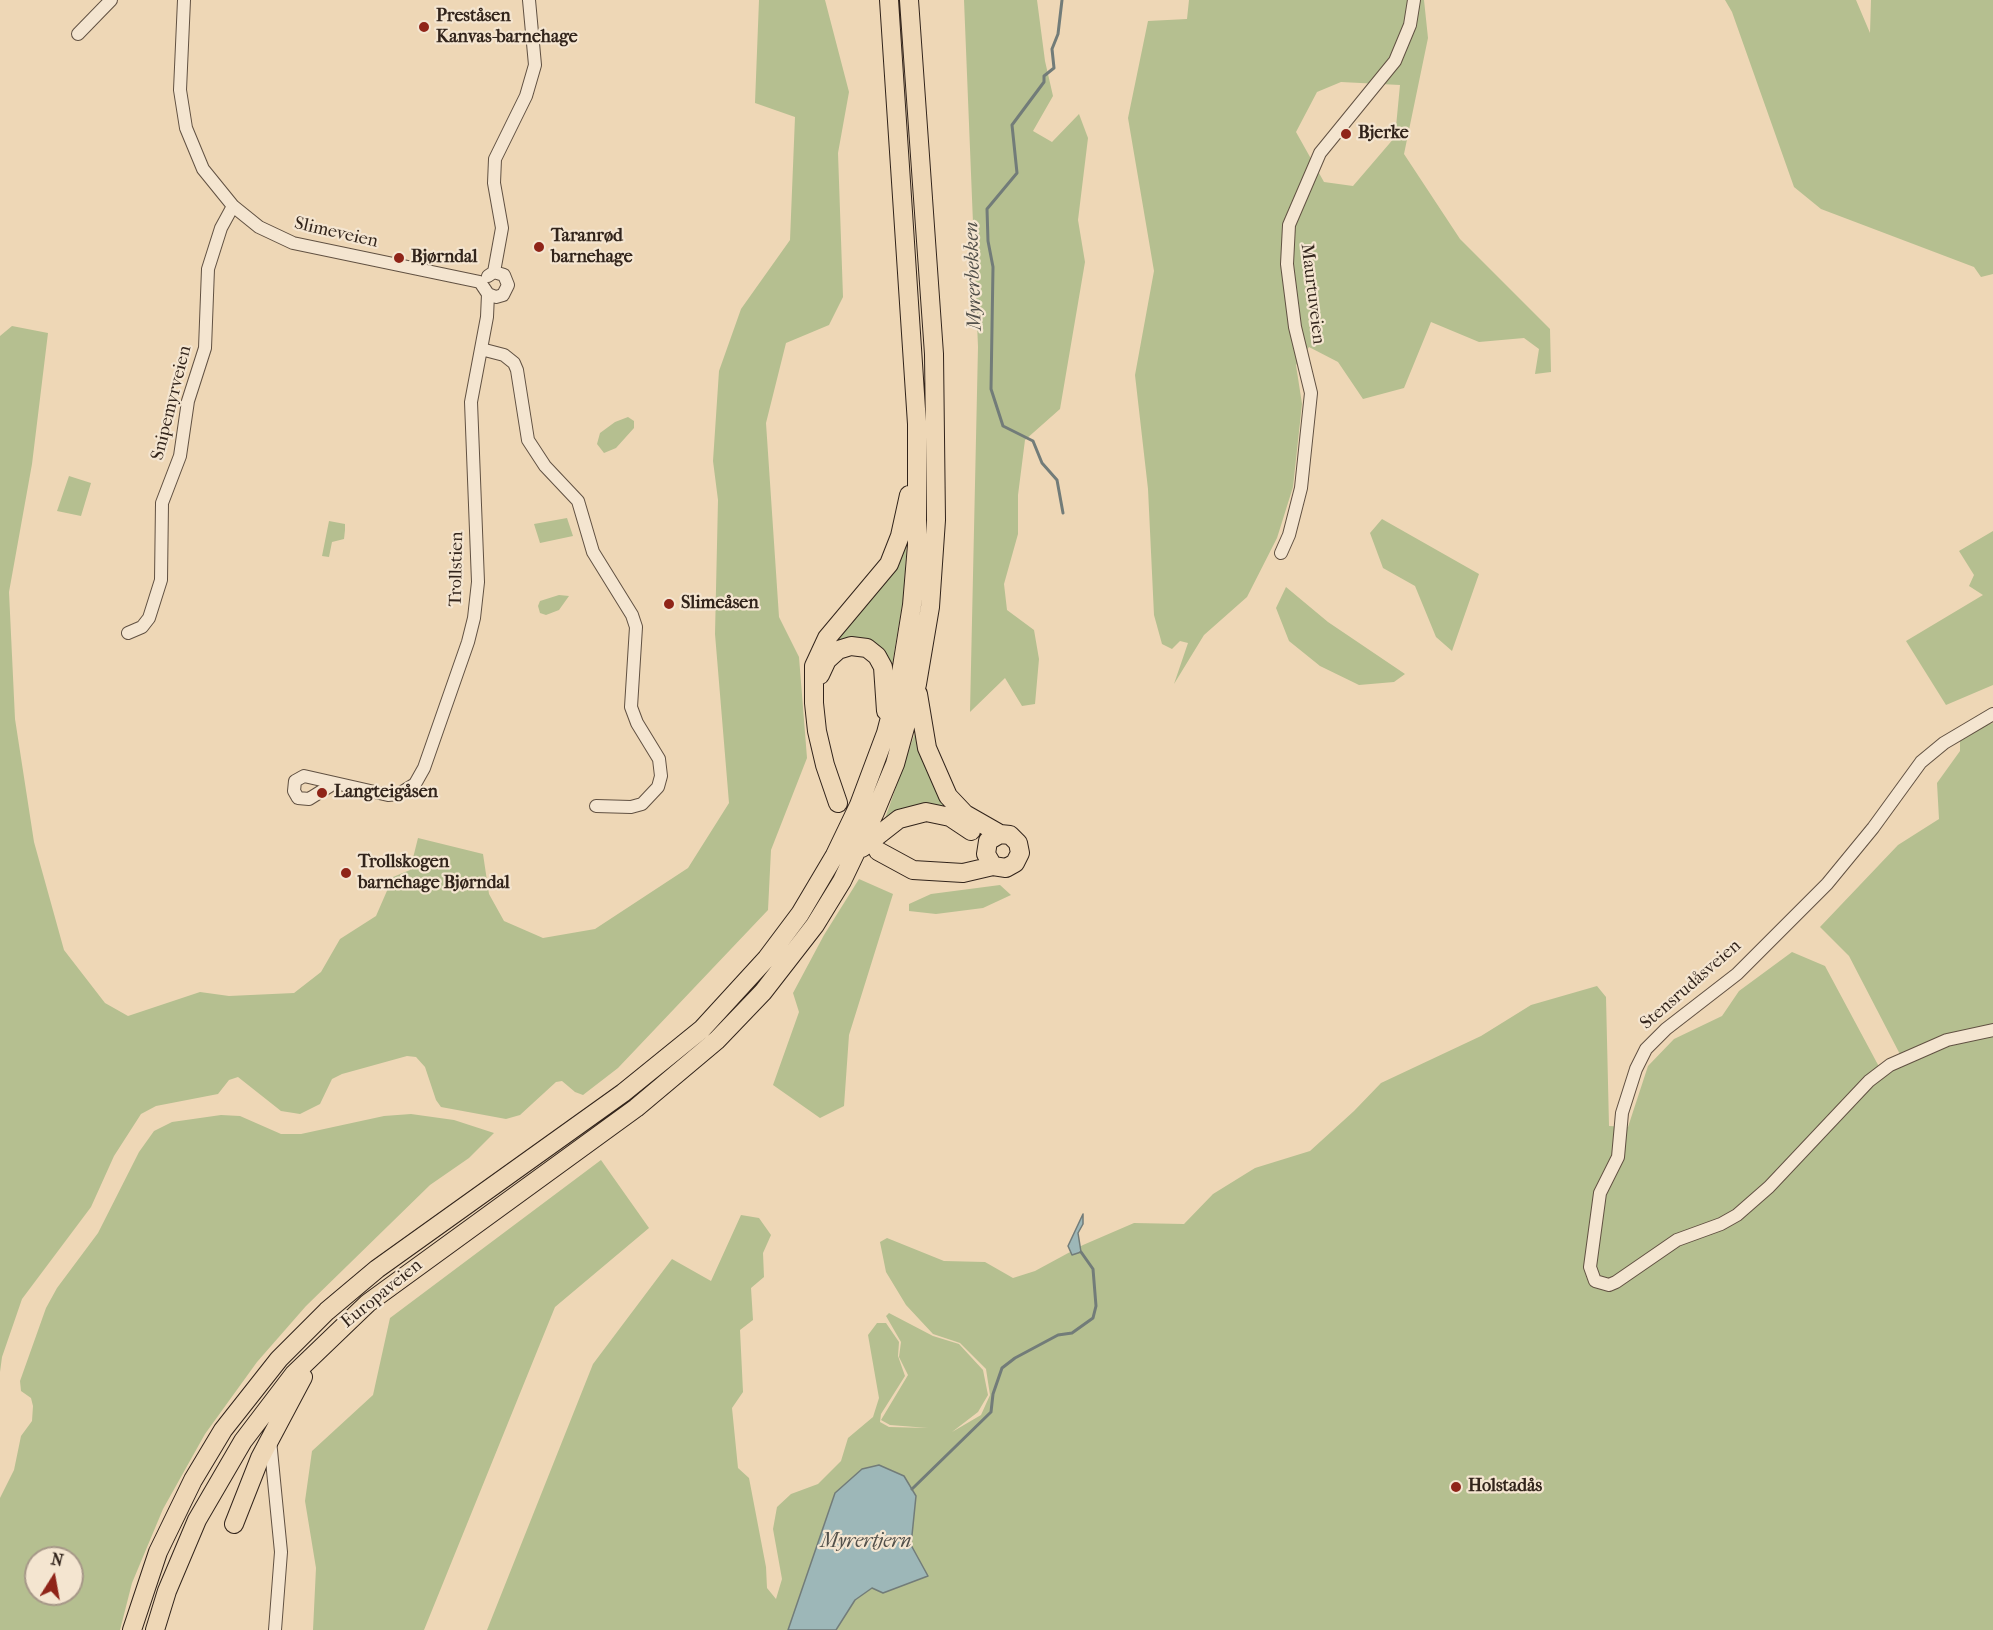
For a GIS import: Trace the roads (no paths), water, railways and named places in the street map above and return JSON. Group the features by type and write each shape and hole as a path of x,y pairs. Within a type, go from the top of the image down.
{"highway":[{"path":"838,803 822,755 814,712 814,666 822,646 884,572 896,550 918,450 889,0"},
{"path":"856,853 895,764 917,684 926,636 934,547 935,389 909,0"},
{"name":"Europaveien","path":"132,1630 158,1552 208,1453 244,1401 301,1336 377,1269 676,1053 726,1005 800,914 835,855 859,805 886,733 900,679 912,605 917,545 918,450"},
{"path":"813,690 825,664 834,652 851,646 871,651 879,659 885,672 886,733"},
{"path":"917,684 927,748 948,796 965,814 991,849"},
{"path":"856,853 892,823 905,816 926,812 938,813 958,822 991,849"},
{"path":"878,851 913,870 953,870 963,873 991,849"},
{"name":"Europaveien","path":"155,1630 183,1550 229,1462 262,1413 317,1350 342,1325 392,1284 636,1108 711,1045 749,1007 795,952 820,916 856,853"},
{"path":"234,1524 269,1438 317,1350"}],"street":[{"path":"78,34 111,0"},
{"name":"Slimeveien","path":"184,0 180,90 186,128 203,169 233,206 267,232 303,246 480,282"},
{"path":"494,272 506,277 508,288 500,297 488,294 480,282 494,272 502,228 494,183 495,159 526,96 535,65 529,0"},
{"name":"Maurtuveien","path":"1281,553 1289,535 1301,488 1311,393 1295,327 1287,264 1289,225 1320,153 1395,61 1410,25 1414,0"},
{"name":"Snipemyrveien","path":"128,633 142,627 149,618 161,580 162,504 180,456 185,411 205,348 208,269 221,228 233,206"},
{"name":"Trollstien","path":"333,784 388,795 399,794 412,787 424,768 472,629 477,593 471,406 482,349 488,294"},
{"path":"482,349 504,355 514,363 528,440 545,465 578,501 585,517 593,552 632,615 636,627 631,707 637,723 659,759 661,776 658,787 642,804 631,807 596,806"},
{"name":"Stensrudåsveien","path":"1993,714 1944,743 1921,762 1873,828 1827,884 1737,974 1666,1029 1646,1049 1636,1069 1622,1113 1618,1157 1600,1193 1590,1267 1595,1281 1609,1285 1616,1282 1677,1240 1737,1215 1769,1186 1869,1081 1890,1065 1947,1040 1993,1030"},
{"path":"269,1438 281,1552 275,1630"}],"water":[{"path":"1083,1214 1083,1224 1078,1233 1081,1252 1072,1255 1068,1246"},
{"name":"Myrertjern","path":"879,1465 904,1476 916,1496 911,1545 928,1576 883,1593 872,1588 855,1600 836,1630 788,1630 835,1493 862,1469"}],"waterway":[{"name":"Myrerbekken","path":"1062,0 1058,34 1052,49 1054,68 1044,76 1044,82 1012,125 1017,173 987,209 988,241 993,267 991,389 1003,426 1033,441 1042,463 1057,480 1063,513"},
{"name":"Myrerbekken","path":"912,1489 991,1412 993,1394 1002,1368 1015,1358 1058,1335 1072,1333 1093,1318 1096,1306 1093,1269 1081,1252"}],"place":[{"name":"Preståsen Kanvas-barnehage","path":"424,27"},
{"name":"Bjerke","path":"1346,134"},
{"name":"Taranrød barnehage","path":"539,247"},
{"name":"Bjørndal","path":"399,258"},
{"name":"Slimeåsen","path":"669,604"},
{"name":"Langteigåsen","path":"322,793"},
{"name":"Trollskogen barnehage Bjørndal","path":"346,873"},
{"name":"Holstadås","path":"1456,1487"}]}
